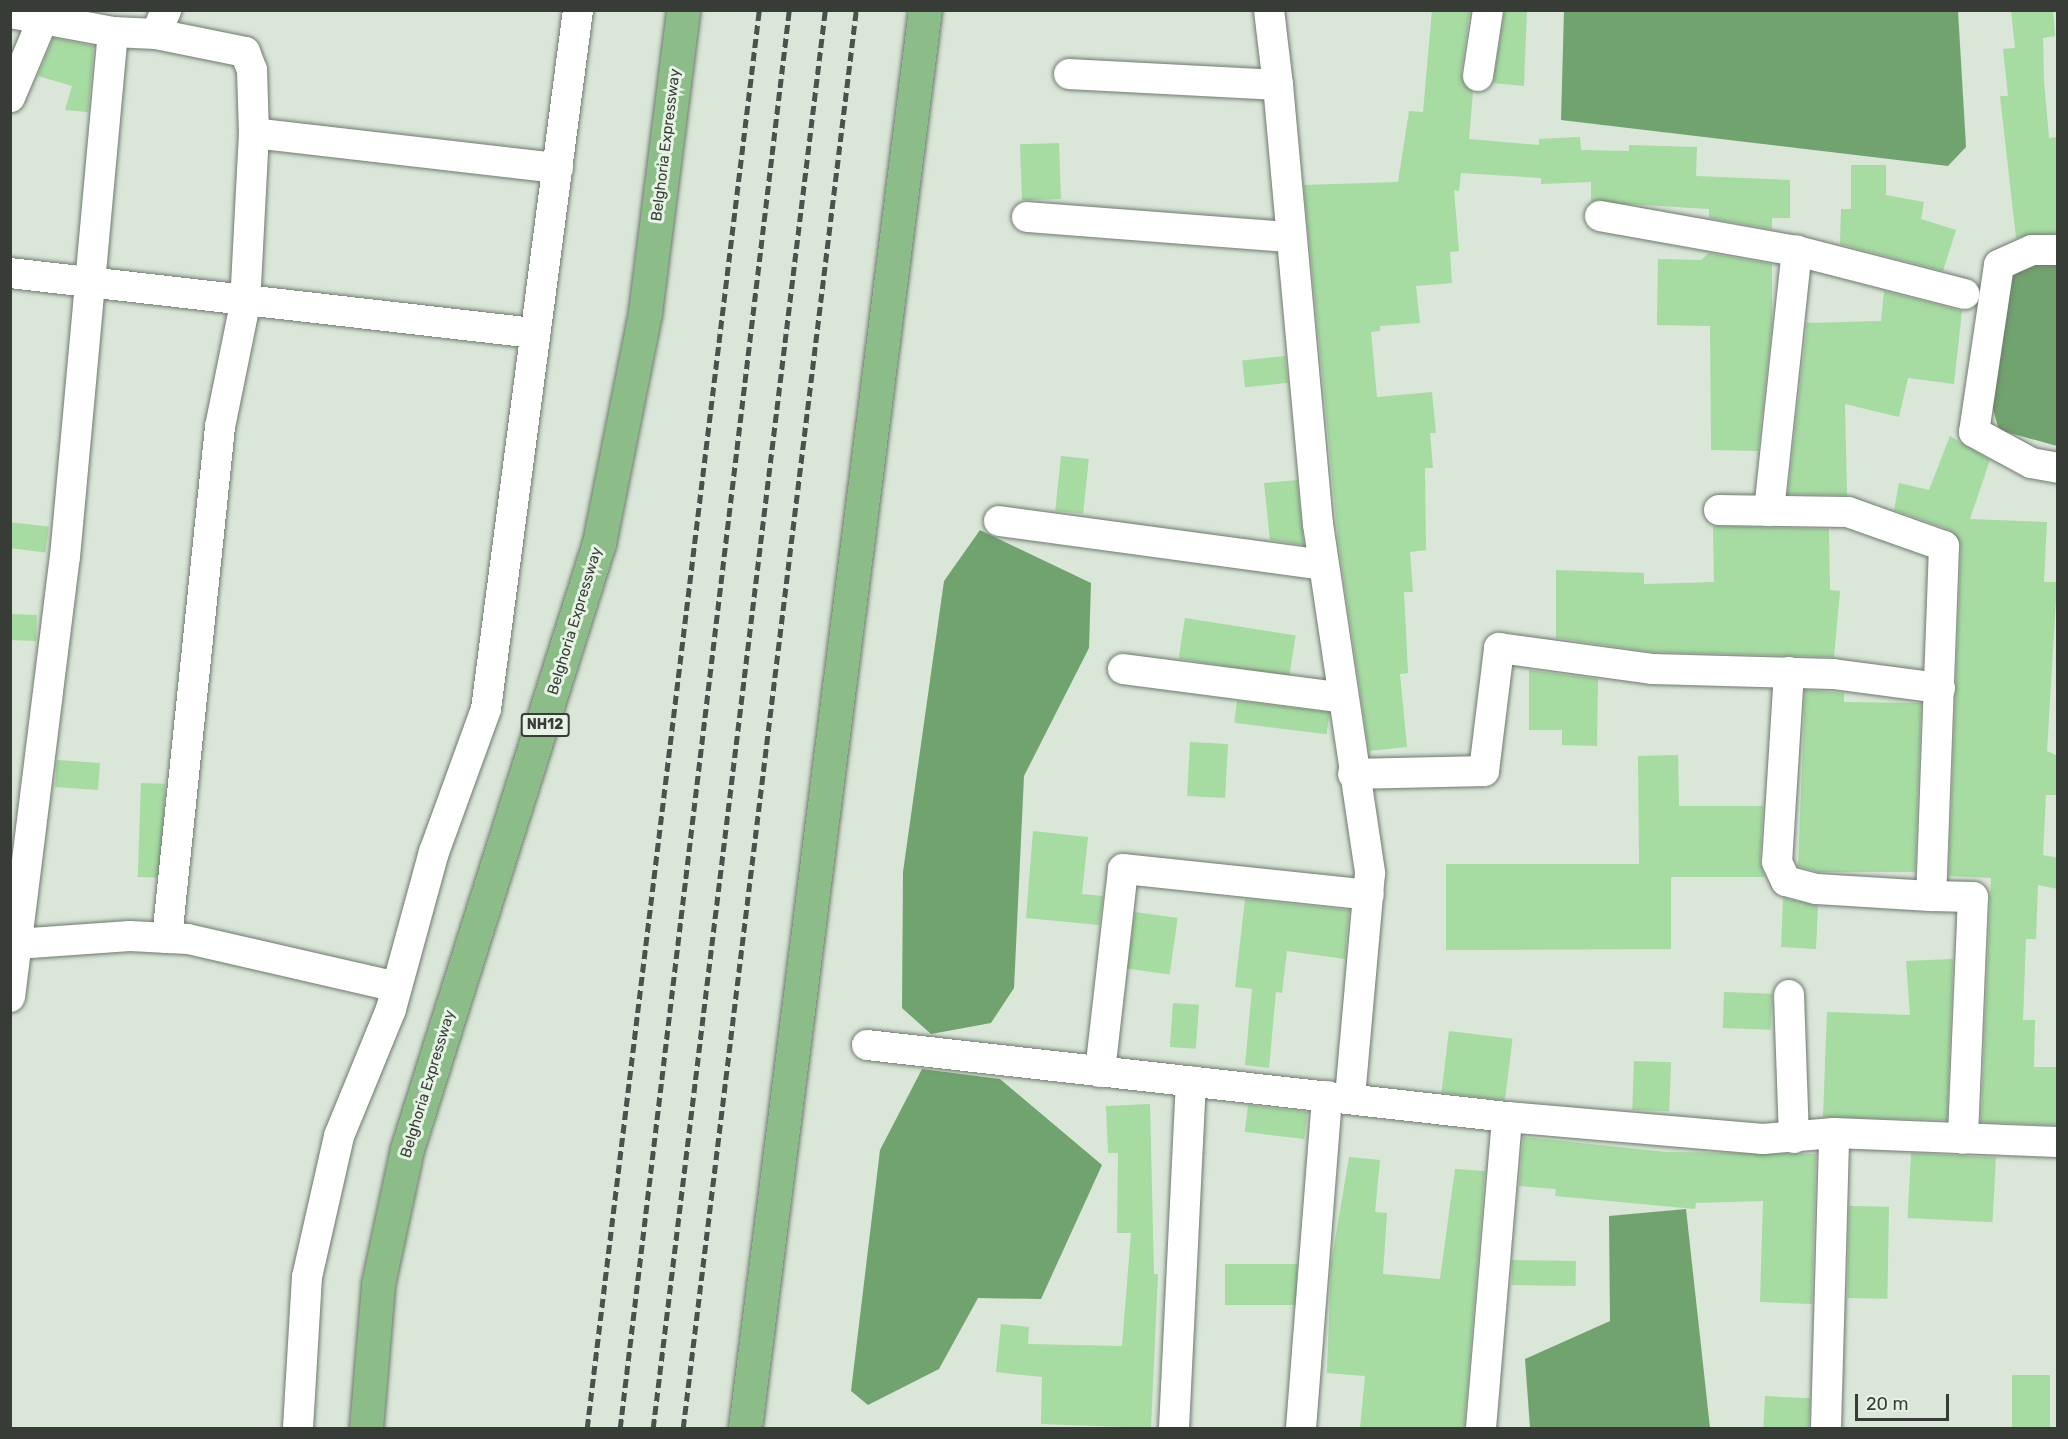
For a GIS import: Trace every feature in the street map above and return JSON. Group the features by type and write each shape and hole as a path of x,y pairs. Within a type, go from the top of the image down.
{"highway":[{"name":"Belghoria Expressway","path":"366,1428 378,1284 407,1149 599,543 645,312 683,10"},
{"path":"745,1428 925,10"}],"street":[{"path":"298,1428 307,1277 339,1136 397,987 434,852 486,709 533,333 558,168 578,10"},
{"path":"1269,10 1278,85 1289,237 1323,565 1369,895 1338,1097 1301,1428"},
{"path":"1478,76 1488,10"},
{"path":"10,98 30,14 113,32 161,22 244,52 252,70 254,133 245,304 220,428 167,938"},
{"path":"10,997 16,944 21,803 65,557 92,284 113,32"},
{"path":"1069,74 1278,85"},
{"path":"254,133 558,168"},
{"path":"1600,216 1797,251 1965,294"},
{"path":"1026,218 1289,237"},
{"path":"2058,250 2032,250 1999,265 1974,432 2031,463 2058,468"},
{"path":"1768,511 1797,251"},
{"path":"10,273 245,304 533,333"},
{"path":"1719,510 1848,512 1944,546 1931,896"},
{"path":"999,521 1323,565"},
{"path":"1353,774 1484,771 1499,648 1653,669 1789,672 1940,688"},
{"path":"1123,669 1340,697"},
{"path":"1789,672 1777,862 1786,881 1816,889 1973,897 1963,1139"},
{"path":"1100,1072 1123,869 1369,895"},
{"path":"16,944 167,938 397,987"},
{"path":"1789,996 1794,1138"},
{"path":"867,1045 1507,1117 1794,1138 1834,1133 2058,1142"},
{"path":"1174,1428 1191,1081"},
{"path":"1481,1428 1507,1117"},
{"path":"1826,1428 1834,1133"}],"shaded area":[{"path":"1564,11 1958,11 1966,147 1948,166 1561,120"},
{"path":"2035,261 2057,262 2057,446 1999,430 1991,402 2008,279"},
{"path":"980,530 1091,583 1089,648 1024,776 1014,988 991,1023 931,1034 902,1008 903,872 944,581"},
{"path":"922,1069 1000,1079 1102,1165 1041,1299 978,1298 939,1369 868,1405 851,1391 880,1150"},
{"path":"1686,1209 1710,1428 1530,1428 1525,1359 1610,1321 1609,1216"}],"building":[{"path":"1432,10 1470,10 1461,73 1473,92 1469,139 1539,145 1539,139 1580,137 1581,150 1629,151 1629,145 1697,147 1696,176 1790,180 1790,218 1772,218 1772,229 1709,218 1709,209 1591,202 1591,182 1541,184 1541,178 1461,173 1459,191 1454,190 1459,251 1450,252 1452,283 1416,286 1420,323 1380,326 1380,331 1371,332 1377,397 1432,392 1436,433 1430,433 1433,468 1425,468 1426,550 1410,552 1413,592 1404,592 1408,673 1400,674 1407,747 1369,751 1338,539 1304,185 1398,182 1409,111 1423,112"},
{"path":"1505,10 1527,10 1524,86 1493,83"},
{"path":"2011,10 2053,10 2055,36 2043,38 2044,81 2049,138 2058,137 2058,233 2016,238 2000,96 2008,96 2003,49 2015,48"},
{"path":"53,38 94,46 88,112 65,110 72,86 38,76"},
{"path":"1059,143 1061,199 1022,200 1020,144"},
{"path":"1851,165 1886,165 1886,195 1924,202 1921,219 1956,230 1943,271 1840,244 1841,209 1851,209"},
{"path":"1709,253 1772,264 1772,324 1758,451 1711,450 1710,326 1657,325 1658,259 1701,260"},
{"path":"1884,291 1962,311 1954,384 1908,378 1899,417 1845,404 1847,495 1788,494 1807,323 1881,321"},
{"path":"1285,356 1288,383 1245,387 1242,360"},
{"path":"1950,436 1990,460 1970,519 2047,522 2044,582 2057,582 2047,751 2058,756 2058,795 2046,795 2043,855 2058,858 2058,889 2038,885 2036,939 2026,939 2023,1020 2035,1020 2034,1067 2058,1067 2058,1125 1981,1122 1991,878 1949,876 1961,546 1950,530 1894,510 1899,483 1929,490"},
{"path":"1061,456 1089,459 1083,514 1055,511"},
{"path":"1297,480 1304,545 1270,540 1264,483"},
{"path":"10,522 49,527 46,553 10,548"},
{"path":"1713,526 1829,529 1830,590 1840,591 1834,657 1653,652 1556,638 1556,570 1644,573 1644,584 1714,582"},
{"path":"10,614 37,615 36,641 10,640"},
{"path":"1185,618 1296,636 1289,676 1179,658"},
{"path":"1529,670 1598,679 1597,746 1562,745 1562,730 1529,730"},
{"path":"1805,690 1844,693 1844,702 1921,703 1915,872 1819,872 1798,866"},
{"path":"1237,701 1329,712 1327,734 1234,723"},
{"path":"1190,742 1228,744 1225,798 1187,796"},
{"path":"1678,755 1679,806 1763,806 1760,861 1765,877 1671,877 1671,949 1446,950 1446,864 1639,864 1638,756"},
{"path":"57,760 100,763 98,790 55,787"},
{"path":"141,783 165,784 162,878 138,877"},
{"path":"1033,831 1088,837 1082,894 1103,896 1099,925 1026,918"},
{"path":"1783,898 1818,906 1816,949 1781,947"},
{"path":"1245,899 1349,910 1345,959 1287,951 1282,993 1276,992 1269,1068 1245,1065 1252,989 1235,987"},
{"path":"1135,912 1178,918 1170,974 1127,968"},
{"path":"1953,959 1947,1120 1823,1117 1827,1012 1910,1015 1906,961"},
{"path":"1724,992 1772,994 1771,1030 1723,1028"},
{"path":"1173,1003 1199,1005 1196,1049 1170,1047"},
{"path":"1449,1031 1513,1039 1505,1100 1441,1093"},
{"path":"1634,1061 1671,1062 1669,1111 1632,1110"},
{"path":"1150,1104 1154,1274 1158,1274 1151,1428 1041,1424 1042,1377 996,1372 1001,1324 1029,1327 1028,1344 1122,1346 1131,1233 1117,1233 1118,1153 1108,1153 1106,1106"},
{"path":"1248,1105 1308,1112 1304,1139 1245,1132"},
{"path":"1523,1137 1666,1152 1816,1154 1812,1304 1760,1302 1763,1201 1696,1203 1695,1209 1555,1196 1556,1189 1519,1186"},
{"path":"1911,1153 1996,1157 1992,1222 1908,1218"},
{"path":"1349,1157 1380,1160 1375,1212 1387,1213 1383,1274 1440,1279 1455,1169 1485,1171 1464,1428 1360,1428 1365,1376 1327,1373 1331,1264"},
{"path":"1849,1206 1889,1207 1887,1299 1847,1298"},
{"path":"1512,1260 1576,1261 1576,1286 1512,1285"},
{"path":"1225,1264 1297,1264 1297,1305 1225,1305"},
{"path":"2012,1375 2050,1375 2050,1428 2012,1428"},
{"path":"1765,1396 1810,1398 1808,1428 1763,1428"}],"railway":[{"path":"587,1428 759,10"},
{"path":"620,1428 789,10"},
{"path":"653,1428 825,10"},
{"path":"683,1428 856,10"}]}
